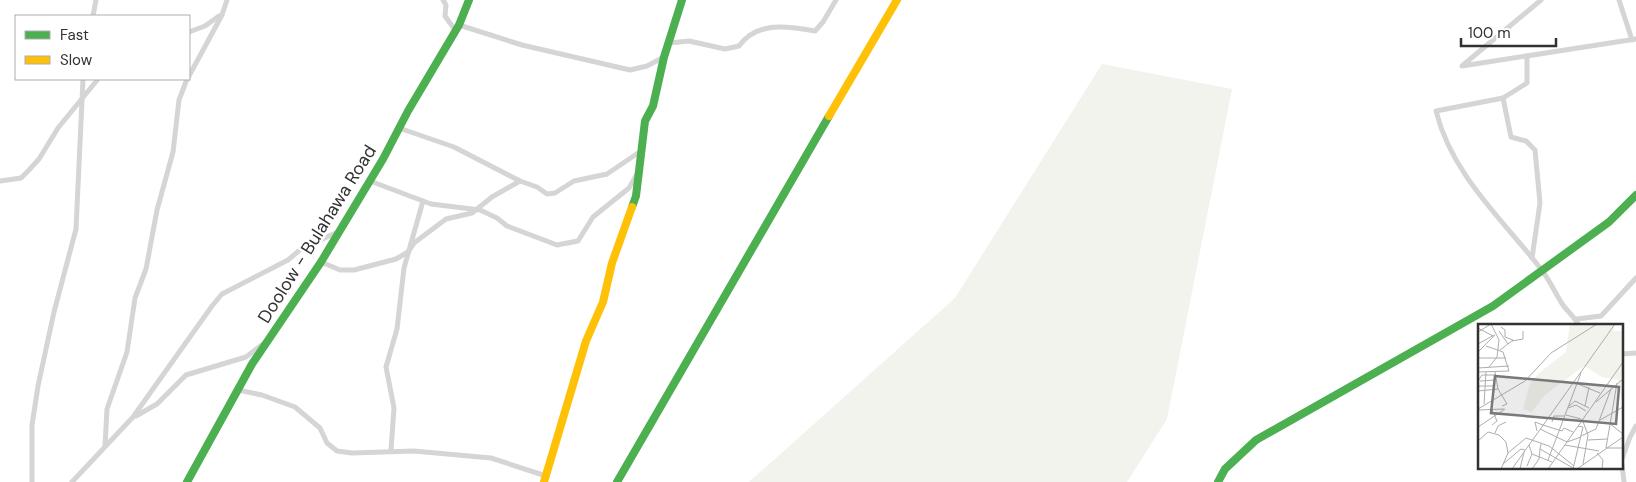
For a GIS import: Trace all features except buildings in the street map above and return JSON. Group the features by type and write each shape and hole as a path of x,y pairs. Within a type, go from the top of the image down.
{"street":[{"path":"93,15 96,0"},
{"path":"190,73 222,15 227,0"},
{"path":"443,0 446,5 445,16 457,28 522,45 630,70 647,66 664,57"},
{"name":"Doolow - Bulahawa Road","path":"187,482 252,364 321,262 370,181 457,28 469,0"},
{"path":"238,390 262,395 295,407 320,428 327,443 337,451 358,453 391,450 491,458 545,479 586,341 603,302 612,263 631,212 639,171 645,121 653,106 664,57 670,43 682,0"},
{"path":"670,43 689,41 725,49 739,46 746,36 757,30 790,26 815,31 823,22 836,0"},
{"path":"617,482 897,0"},
{"path":"1541,0 1462,66 1634,39 1619,0"},
{"path":"190,32 205,26 222,15"},
{"path":"1527,56 1527,83 1503,98 1436,111 1442,134 1463,172 1481,199 1494,211 1543,271 1562,305 1577,319 1579,324"},
{"path":"32,482 32,425 38,386 54,312 76,229 83,80"},
{"path":"0,181 21,178 29,170 97,80"},
{"path":"105,446 107,409 127,352 135,298 146,269 157,210 172,152 179,100 187,80"},
{"path":"1503,98 1511,137 1526,142 1535,150 1540,203 1532,258"},
{"path":"399,128 454,147 520,181 537,186 547,194 554,193 574,181 606,174 641,152"},
{"path":"370,181 423,201 477,210 497,218 507,226 545,241 557,245 566,245 578,241 593,217 629,188 639,171"},
{"path":"321,262 340,270 354,270 396,259 408,252 414,244 446,219 477,210 492,197 520,181"},
{"path":"1218,482 1225,469 1256,440 1493,306 1609,222 1636,196"},
{"path":"391,450 394,408 386,367 397,329 398,304 408,252 423,201"},
{"path":"72,482 133,417 222,294 288,260 302,249 340,231"},
{"path":"1577,319 1601,316 1636,278"},
{"path":"133,417 158,404 186,375 246,357 270,340"},
{"path":"1624,454 1636,426"},
{"path":"1624,435 1630,437"}],"shaded area":[{"path":"1102,64 1232,89 1167,419 1127,482 749,482 955,298"}],"traffic: fast":[{"path":"187,482 252,364 321,262 383,159 408,111 459,25 469,0"},
{"path":"632,207 636,196 645,121 653,106 664,57 682,0"},
{"path":"617,482 829,116"},
{"path":"1218,482 1225,469 1256,440 1493,306 1609,222 1636,195"}],"traffic: slow":[{"path":"829,116 897,0"},
{"path":"544,482 586,341 603,302 612,263 632,207"}]}
